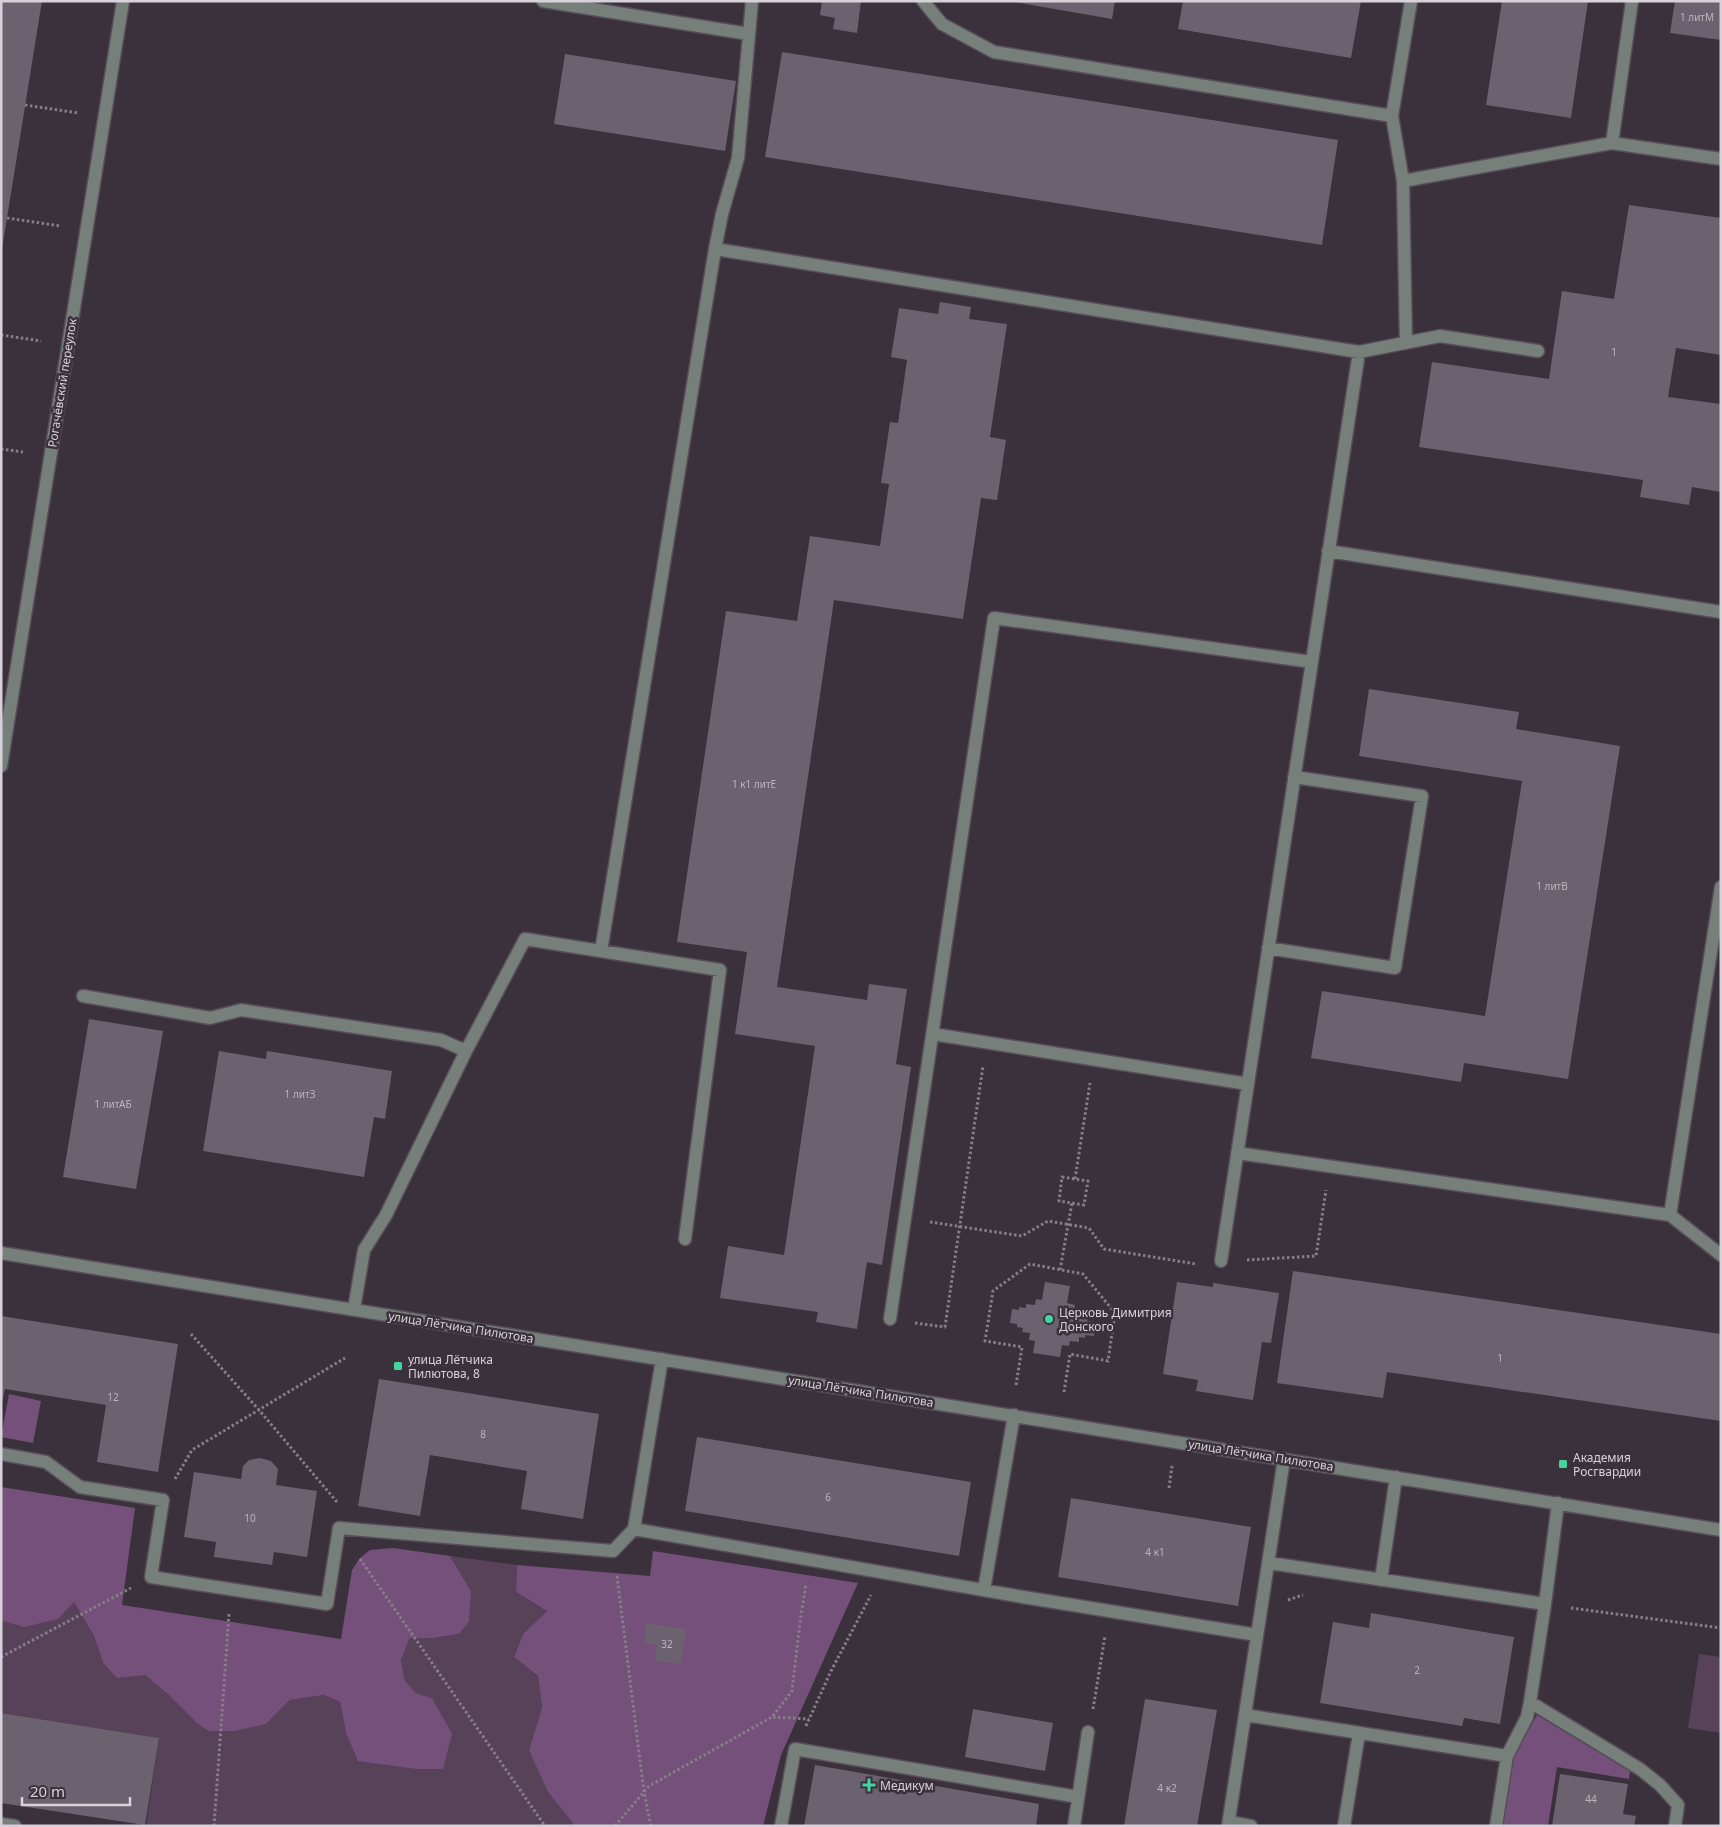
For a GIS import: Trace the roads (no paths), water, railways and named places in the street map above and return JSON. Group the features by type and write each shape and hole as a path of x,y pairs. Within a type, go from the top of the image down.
{"street":[{"name":"Рогачёвский переулок","path":"1,766 123,1"},
{"path":"543,1 749,34"},
{"path":"601,951 715,249 722,214 738,158 752,1"},
{"path":"923,1 942,24 994,52 1392,116"},
{"path":"1406,343 1403,181 1392,116 1411,1"},
{"path":"1612,143 1632,1"},
{"path":"1403,181 1612,143 1721,159"},
{"path":"715,249 1359,352 1440,336 1538,351"},
{"path":"1221,1261 1359,352"},
{"path":"1328,551 1721,612"},
{"path":"890,1319 994,618 1312,662"},
{"path":"1268,948 1395,968 1422,796 1294,777"},
{"path":"1670,1216 1721,887"},
{"path":"354,1309 364,1250 386,1215 466,1051 525,939 720,970 684,1239"},
{"path":"83,996 210,1018 241,1010 251,1011 441,1040 466,1051"},
{"path":"933,1034 1248,1084"},
{"path":"1237,1153 1670,1216 1721,1255"},
{"name":"улица Лётчика Пилютова","path":"1,1253 1721,1530"},
{"path":"1,1454 46,1462 80,1487 163,1500 151,1577 327,1604 339,1528 613,1551 634,1530 662,1359"},
{"path":"984,1590 1014,1416"},
{"path":"1251,1826 1228,1824 1284,1459"},
{"path":"1381,1580 1396,1477"},
{"path":"1496,1826 1506,1756 1527,1717 1530,1702 1558,1503"},
{"path":"634,1530 1110,1612 1257,1635"},
{"path":"1268,1563 1545,1604"},
{"path":"1530,1702 1640,1769 1660,1785 1678,1805 1675,1826"},
{"path":"1245,1715 1506,1756"},
{"path":"1074,1826 1088,1732"},
{"path":"1344,1826 1359,1733"},
{"path":"781,1826 795,1749 1078,1797"},
{"path":"1,1824 16,1826"}],"place":[{"name":"Церковь Димитрия Донского","path":"1049,1319"},
{"name":"улица Лётчика Пилютова, 8","path":"398,1366"},
{"name":"Академия Росгвардии","path":"1563,1464"},
{"name":"Медикум","path":"869,1785"}]}
